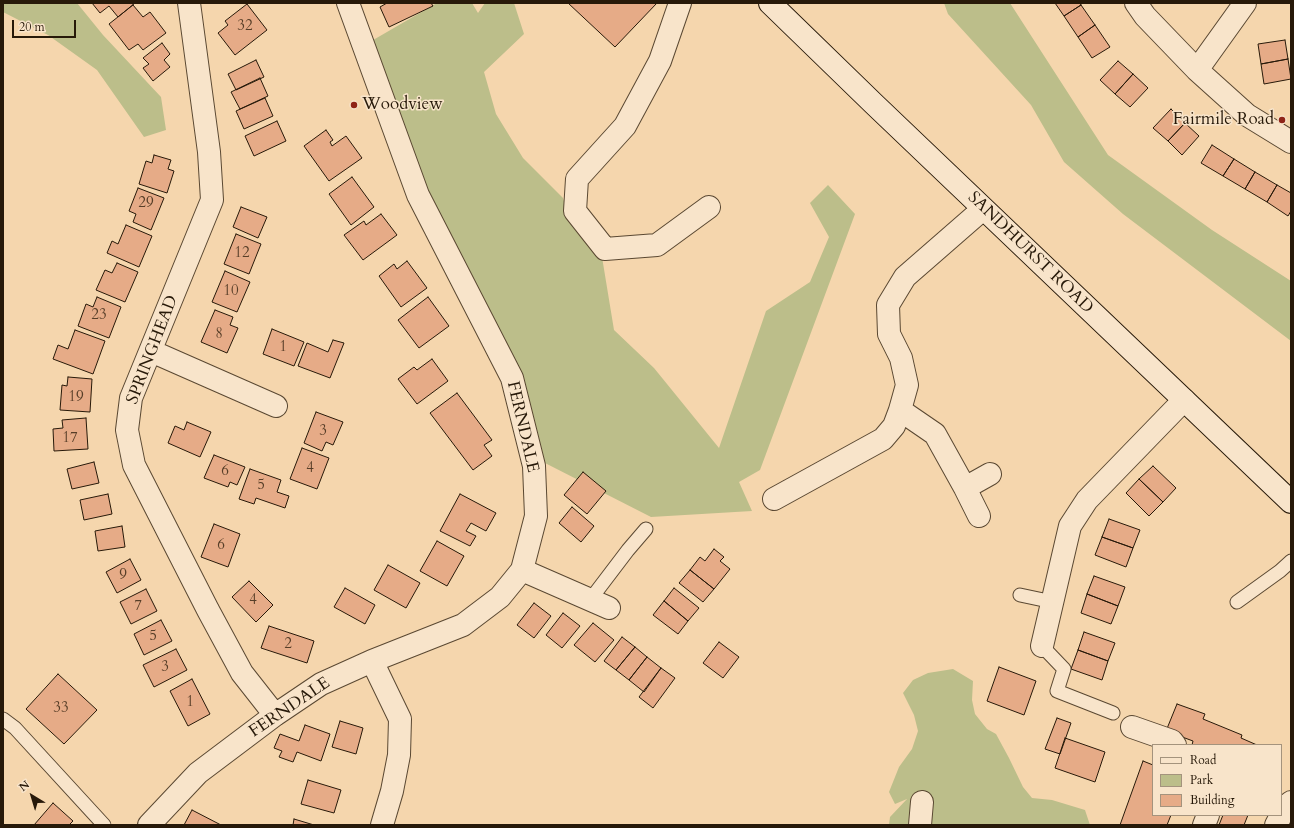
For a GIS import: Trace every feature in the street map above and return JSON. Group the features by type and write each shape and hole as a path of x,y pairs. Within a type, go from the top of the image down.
{"street":[{"name":"SPRINGHEAD","path":"189,3 209,152 212,200 131,398 127,430 134,465 208,610 242,673 275,715"},
{"name":"FERNDALE","path":"150,825 198,773 275,715 321,684 372,661 463,625 500,597 522,570 536,516 534,466 512,378 418,195 348,3"},
{"path":"680,3 660,61 625,126 577,179 575,211 605,249 657,245 709,207"},
{"name":"SANDHURST ROAD","path":"770,3 1291,502"},
{"path":"1136,3 1145,16 1197,70 1247,115 1291,142"},
{"path":"1197,70 1245,3"},
{"path":"774,499 883,439 894,426 907,385 902,358 889,334 888,305 905,277 983,208"},
{"path":"150,351 276,406"},
{"path":"1042,646 1070,526 1087,500 1184,400"},
{"path":"900,410 935,434 979,516"},
{"path":"965,488 990,474"},
{"path":"522,570 599,604"},
{"path":"372,661 400,719 399,755 392,791 382,825"},
{"path":"1132,727 1172,740 1174,744"},
{"path":"920,825 922,802"},
{"path":"1282,814 1286,806 1291,802"},
{"path":"1276,825 1281,816"}],"lane":[{"path":"599,604 628,550 646,529"},
{"path":"1237,602 1280,571 1291,561"},
{"path":"1020,595 1052,602"},
{"path":"1042,646 1064,669 1057,691 1113,713"},
{"path":"3,719 15,728 104,825"}],"green space":[{"path":"3,3 77,3 103,35 161,97 166,130 144,137 97,70 48,35 3,12"},
{"path":"437,3 472,3 478,13 485,3 514,3 524,34 484,72 496,114 523,158 563,198 569,216 602,257 614,330 654,368 719,448 766,311 810,282 829,237 810,203 828,185 855,214 760,470 739,482 752,511 651,517 545,463 516,368 423,191 368,43"},
{"path":"944,3 1010,3 1108,155 1212,230 1291,281 1291,341 1123,214 1064,162 1031,105 948,14"},
{"path":"953,669 973,681 972,700 975,714 987,729 996,734 1023,787 1032,798 1052,800 1085,810 1090,825 889,825 890,817 907,799 895,804 889,792 899,767 912,749 918,731 914,715 903,693 913,680 928,673"}],"building":[{"path":"92,3 135,3 118,17 109,6 100,13"},
{"path":"387,3 431,3 433,6 389,27 380,7"},
{"path":"568,3 657,3 615,47"},
{"path":"1055,3 1080,3 1081,5 1064,16"},
{"path":"247,4 267,30 235,55 218,33 228,25 225,21"},
{"path":"133,5 143,17 150,12 166,33 143,50 138,44 129,50 109,24"},
{"path":"1081,5 1095,25 1078,37 1064,16"},
{"path":"1095,25 1110,47 1092,58 1078,37"},
{"path":"1285,40 1288,59 1261,64 1258,44"},
{"path":"162,43 170,54 164,60 170,67 153,81 143,68 149,64 143,58"},
{"path":"1288,59 1291,79 1264,84 1261,64"},
{"path":"256,60 264,77 236,90 228,74"},
{"path":"1118,61 1133,74 1115,94 1100,80"},
{"path":"1133,74 1148,88 1130,107 1115,94"},
{"path":"260,78 268,96 240,109 231,92"},
{"path":"265,98 273,116 244,129 236,111"},
{"path":"1171,109 1185,123 1168,141 1153,128"},
{"path":"277,121 286,141 254,156 245,136"},
{"path":"1185,123 1199,136 1182,155 1168,141"},
{"path":"326,130 333,140 330,142 332,146 346,136 362,158 329,181 304,146"},
{"path":"1212,145 1234,159 1223,176 1201,163"},
{"path":"154,155 171,160 168,169 174,171 167,193 139,184 146,161 152,163"},
{"path":"1234,159 1255,172 1245,189 1223,176"},
{"path":"1255,172 1277,185 1267,202 1245,189"},
{"path":"352,177 374,207 351,225 329,194"},
{"path":"1277,185 1291,193 1291,211 1288,216 1267,202"},
{"path":"138,188 164,198 151,230 133,222 136,214 129,211"},
{"path":"241,207 267,217 258,238 233,227"},
{"path":"381,214 397,235 363,260 344,235 364,221 366,225"},
{"path":"126,225 152,236 139,267 107,253 112,241 118,244"},
{"path":"236,234 261,244 249,274 224,264"},
{"path":"407,261 427,288 401,307 379,276 394,264 397,269"},
{"path":"117,263 138,272 125,302 96,290 105,270 112,273"},
{"path":"225,271 250,282 237,312 212,302"},
{"path":"97,297 121,307 109,338 78,326 86,304 93,307"},
{"path":"428,297 449,326 419,348 398,320"},
{"path":"215,310 233,317 230,325 238,328 227,353 201,342"},
{"path":"272,329 304,342 294,366 263,354"},
{"path":"75,330 105,341 93,374 53,359 58,345 68,349"},
{"path":"333,340 344,343 330,378 298,366 307,343 328,352"},
{"path":"432,359 448,381 417,404 398,379 414,367 417,370"},
{"path":"68,377 92,379 90,412 60,410 62,385 67,386"},
{"path":"457,393 492,440 484,445 492,456 473,470 430,413"},
{"path":"316,412 343,422 333,445 326,442 322,451 304,443"},
{"path":"86,418 88,449 54,451 53,429 63,428 62,420"},
{"path":"187,422 211,432 200,457 168,443 175,426 184,430"},
{"path":"302,448 329,458 317,489 290,479"},
{"path":"214,455 245,467 237,485 230,482 228,487 204,478"},
{"path":"94,462 99,483 72,489 67,469"},
{"path":"1153,466 1176,488 1163,502 1139,479"},
{"path":"250,469 281,480 277,492 289,496 285,508 256,498 254,504 239,499"},
{"path":"583,472 606,491 587,514 564,495"},
{"path":"1139,479 1163,502 1149,516 1126,493"},
{"path":"108,494 112,514 84,520 80,500"},
{"path":"460,494 496,513 486,531 471,523 466,531 476,536 470,546 440,531"},
{"path":"572,507 594,526 581,542 559,523"},
{"path":"1109,519 1140,530 1133,548 1102,537"},
{"path":"214,524 240,534 228,567 201,557"},
{"path":"122,526 125,547 98,551 95,531"},
{"path":"1102,537 1133,548 1126,567 1095,555"},
{"path":"437,541 464,556 447,586 420,571"},
{"path":"714,549 724,557 720,561 730,569 714,589 690,570 700,557 705,561"},
{"path":"130,559 141,580 117,593 106,572"},
{"path":"388,565 420,583 406,608 374,590"},
{"path":"690,570 714,589 703,602 679,583"},
{"path":"1094,576 1125,587 1118,606 1087,594"},
{"path":"249,581 273,605 256,622 232,597"},
{"path":"345,588 375,605 365,624 334,607"},
{"path":"674,588 699,608 688,621 664,601"},
{"path":"146,589 157,611 131,624 120,602"},
{"path":"1087,594 1118,606 1111,624 1081,613"},
{"path":"664,601 688,621 678,634 653,615"},
{"path":"534,603 551,616 534,638 517,625"},
{"path":"563,613 580,626 562,648 546,635"},
{"path":"161,620 172,641 144,655 134,634"},
{"path":"593,623 614,640 595,662 574,645"},
{"path":"269,626 314,641 307,663 261,648"},
{"path":"1084,632 1115,643 1108,661 1078,650"},
{"path":"622,637 635,647 616,670 604,661"},
{"path":"719,642 739,657 723,678 703,663"},
{"path":"635,647 647,657 629,680 616,670"},
{"path":"176,649 187,670 154,687 143,665"},
{"path":"1078,650 1108,661 1102,680 1071,669"},
{"path":"647,657 661,668 644,692 629,680"},
{"path":"999,667 1036,681 1024,715 987,701"},
{"path":"661,668 675,678 653,708 639,697"},
{"path":"58,674 97,710 64,744 26,709"},
{"path":"192,679 210,714 188,726 170,691"},
{"path":"1177,704 1205,714 1203,719 1242,735 1241,738 1255,744 1192,744 1193,741 1166,731"},
{"path":"1057,718 1071,723 1060,754 1045,749"},
{"path":"340,721 363,728 356,754 332,747"},
{"path":"305,725 330,734 321,761 297,752 293,762 279,757 282,751 274,748 280,734 299,741"},
{"path":"1065,738 1105,752 1095,782 1055,768"},
{"path":"1143,761 1152,765 1152,816 1171,816 1167,825 1120,825"},
{"path":"308,780 341,790 334,813 301,804"},
{"path":"53,803 73,821 69,825 34,825"},
{"path":"192,810 221,825 184,825"},
{"path":"1223,816 1248,816 1244,825 1219,825"},
{"path":"294,819 314,825 293,825"}],"place":[{"name":"Woodview","path":"354,105"},
{"name":"Fairmile Road","path":"1282,120"}]}
